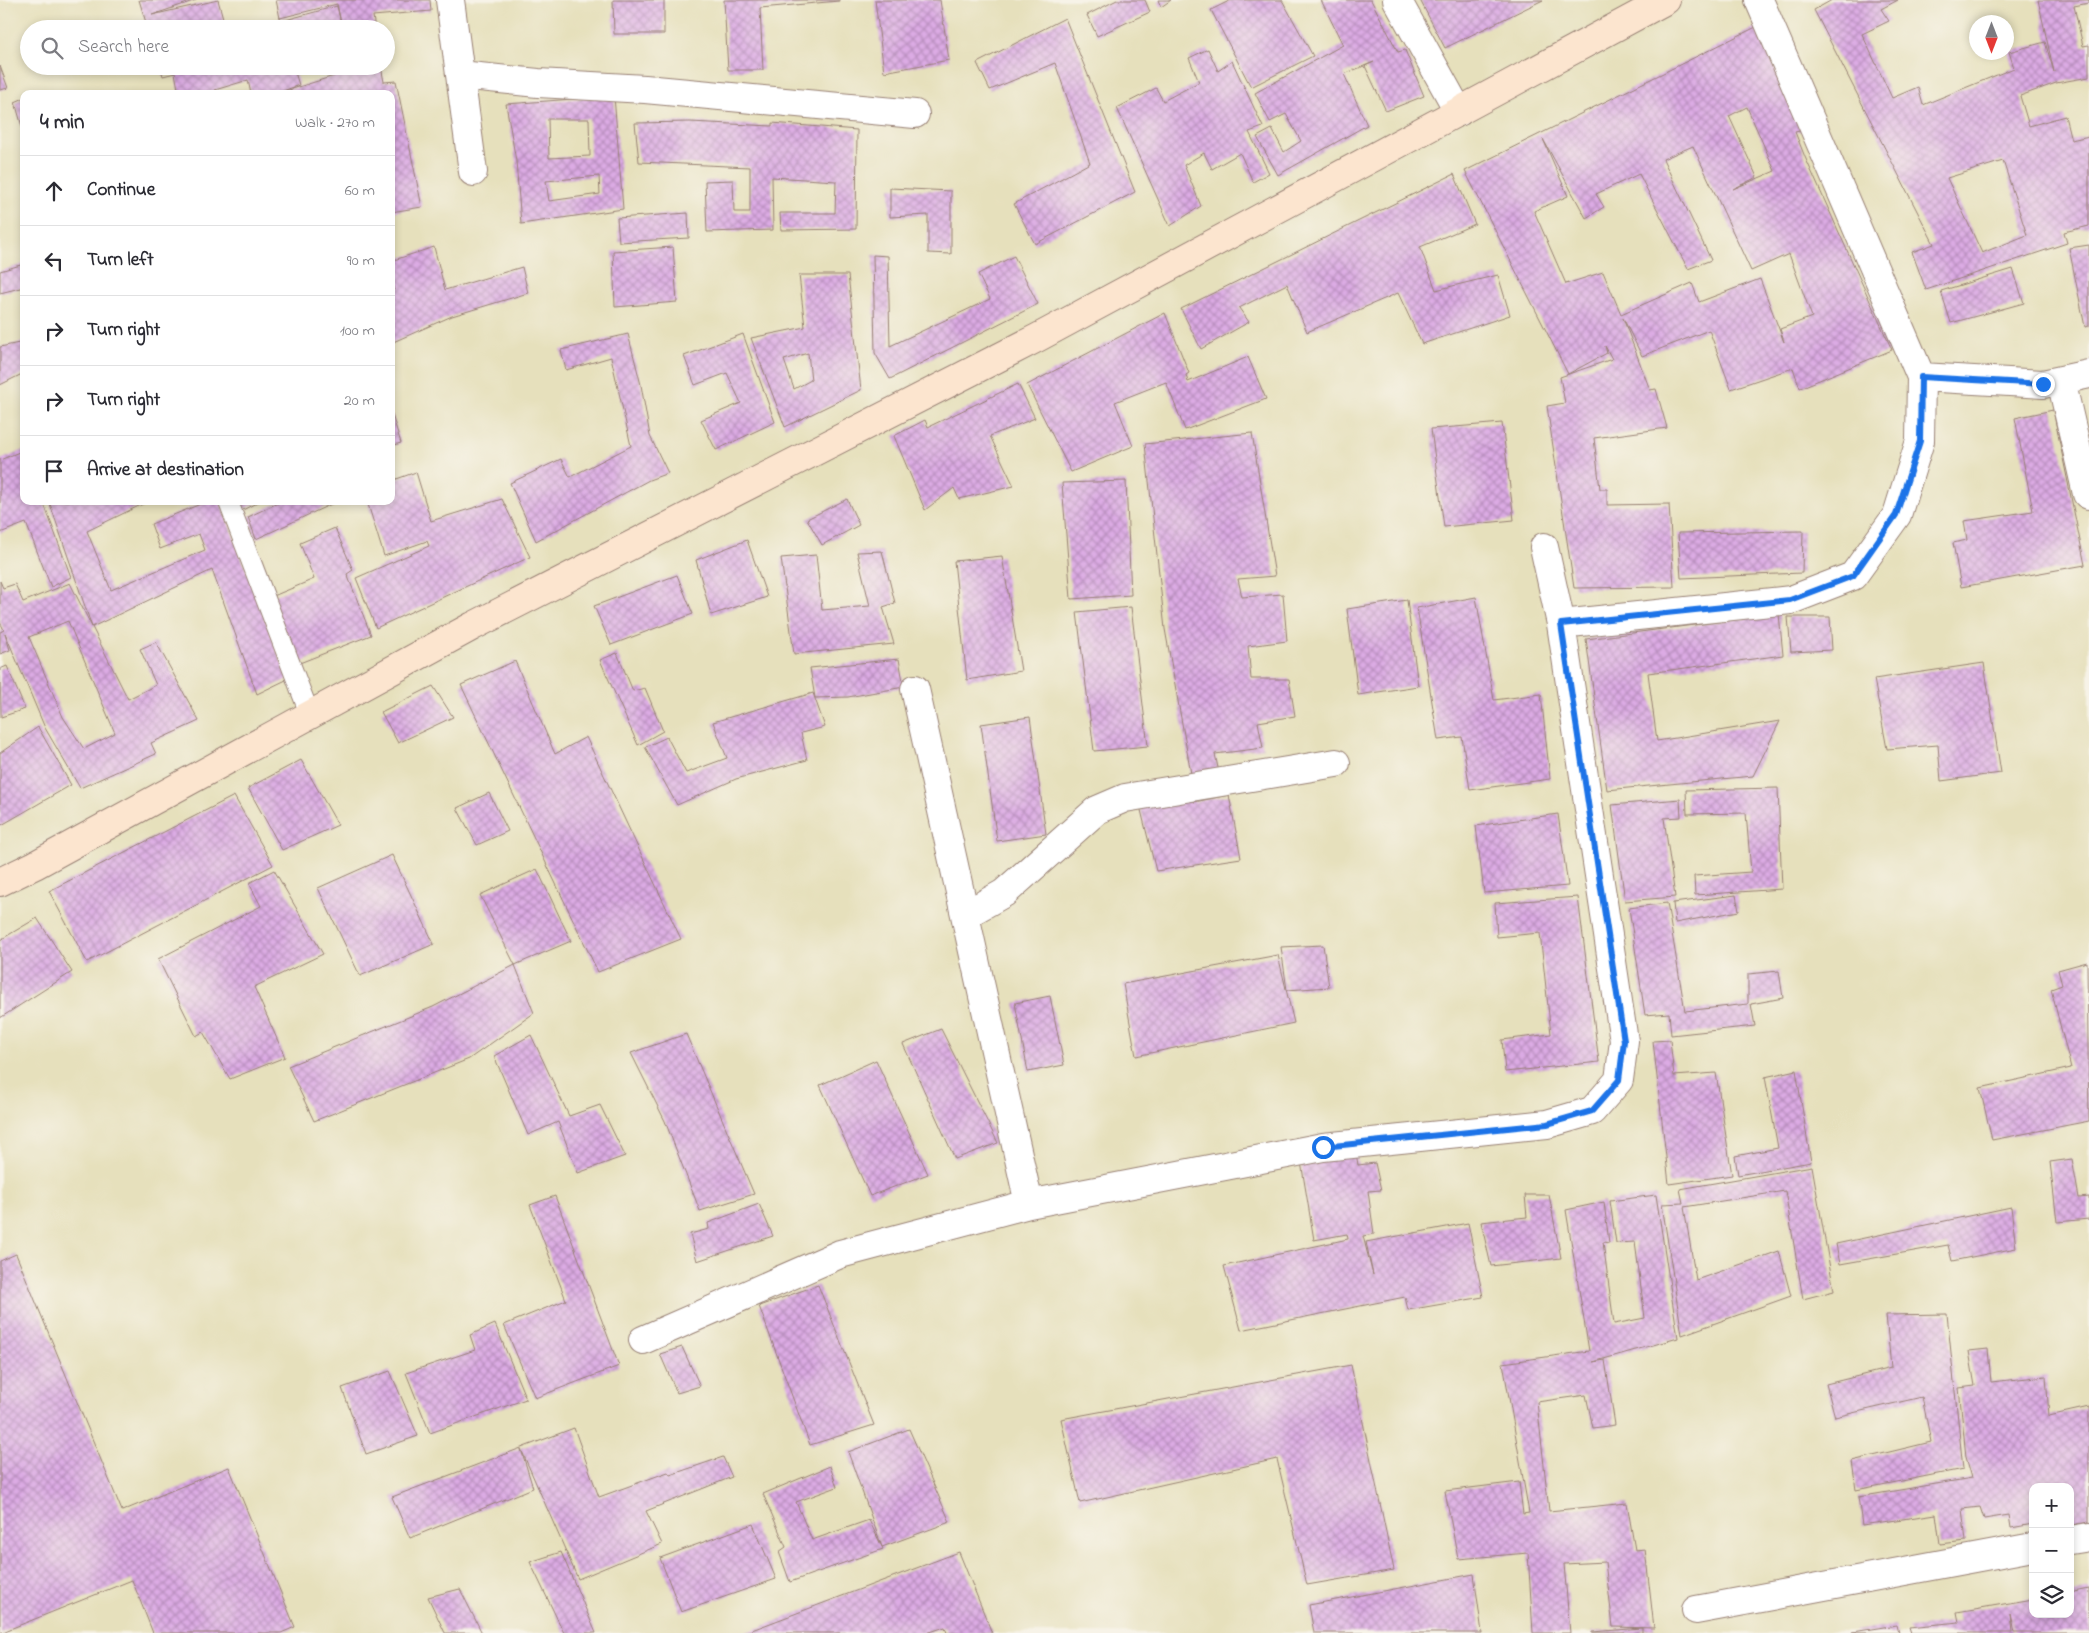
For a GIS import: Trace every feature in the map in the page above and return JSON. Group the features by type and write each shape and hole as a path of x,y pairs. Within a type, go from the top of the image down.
{"street":[{"path":"450,0 473,172"},
{"path":"1397,0 1459,112"},
{"path":"0,882 35,865 473,626 1037,338 1666,0"},
{"path":"1561,624 1790,600 1853,576 1896,515 1920,441 1921,377 1759,0"},
{"path":"460,75 538,83 645,88 916,114"},
{"path":"1921,377 2043,384 2089,374"},
{"path":"2061,380 2087,494 2089,495"},
{"path":"643,1340 840,1254 1029,1204 1323,1147 1547,1124 1592,1111 1619,1080 1624,1041 1561,624 1544,547"},
{"path":"915,689 1029,1204"},
{"path":"966,915 1004,893 1097,810 1125,798 1336,763"},
{"path":"2074,1539 2089,1537"},
{"path":"1696,1610 2029,1548"}],"lane":[{"path":"230,505 310,715"}],"building":[{"path":"139,0 196,0 152,15 218,0 224,20 145,20"},
{"path":"276,0 430,0 431,11 373,16 374,20 340,20 337,4 280,18"},
{"path":"613,0 664,0 664,34 614,34"},
{"path":"724,0 839,1 760,8 763,70 728,70"},
{"path":"875,0 940,0 949,60 884,72"},
{"path":"1117,0 1145,0 1150,12 1097,36 1087,15"},
{"path":"1158,0 1171,0 1161,7"},
{"path":"1231,0 1282,0 1313,56 1251,87 1211,10"},
{"path":"1321,0 1371,0 1398,52 1405,50 1424,96 1386,111 1365,66 1374,62 1344,74 1367,125 1278,175 1257,137 1272,129 1284,152 1301,141 1286,114 1270,122 1255,93 1343,45"},
{"path":"1420,0 1543,0 1445,48"},
{"path":"1832,0 1898,0 1881,9 1889,21 1862,34 1892,98 1918,87 1923,105 2014,68 2012,60 2014,60 2014,51 2045,42 2054,72 2038,0 2089,0 2089,3 2074,6 2083,46 2089,45 2089,77 2056,83 2020,96 2029,126 2065,116 2071,140 2089,136 2089,226 2064,232 2067,243 1926,290 1912,252 1934,244 1814,10","holes":["2003,161 2027,235 1982,253 1947,178"]},
{"path":"337,6 340,20 285,20"},
{"path":"1065,18 1135,192 1035,244 1014,204 1090,163 1055,63 990,90 977,63"},
{"path":"1756,27 1804,130 1795,132 1805,157 1892,350 1800,388 1793,368 1731,389 1709,330 1642,356 1623,318 1650,390 1656,389 1667,428 1594,438 1600,489 1607,489 1607,505 1669,504 1674,587 1574,588 1547,406 1565,403 1560,377 1612,359 1605,346 1607,353 1568,374 1465,171","holes":["1747,107 1775,171 1733,189 1757,177 1729,116","1543,139 1586,218 1604,207 1596,194 1639,174 1688,269 1711,260 1663,159 1693,146 1751,271 1789,254 1812,317 1780,329 1784,342 1760,279 1699,302 1692,283 1621,314 1603,272 1566,284 1534,211 1568,196"]},
{"path":"1208,49 1218,71 1232,61 1263,127 1249,132 1269,173 1253,182 1240,153 1212,169 1204,153 1184,165 1201,206 1170,226 1117,108 1156,88 1163,101 1199,82 1189,58"},
{"path":"0,66 8,88 0,90"},
{"path":"175,75 296,75 299,85 286,90 250,90 248,80 215,90 178,90"},
{"path":"337,75 383,75 384,82 396,81 422,207 395,211 395,90 289,90"},
{"path":"614,96 623,209 521,224 516,161 506,104","holes":["548,119 589,119 590,156 549,158","599,176 600,194 549,201 546,181"]},
{"path":"20,100 20,120 15,102"},
{"path":"690,122 772,126 772,123 857,130 856,229 781,230 780,213 835,213 836,181 772,177 773,230 707,232 705,181 733,180 734,212 750,212 750,167 639,162 635,123"},
{"path":"1454,174 1475,224 1420,247 1436,290 1498,275 1510,315 1422,344 1398,293 1307,332 1287,284 1239,308 1249,322 1201,349 1181,309"},
{"path":"890,188 951,191 951,254 928,253 928,215 890,217"},
{"path":"688,213 689,238 619,242 617,218"},
{"path":"2089,245 2089,326 2085,327 2069,248"},
{"path":"434,247 445,290 522,267 528,293 452,316 395,341 395,260"},
{"path":"673,247 677,302 615,307 613,251"},
{"path":"873,255 888,256 890,346 990,299 978,274 1014,256 1038,304 890,379 875,353"},
{"path":"20,265 20,288 0,293 0,271"},
{"path":"2013,269 2024,303 1951,323 1941,291"},
{"path":"799,275 848,275 861,390 785,427 751,338 805,327","holes":["808,353 811,380 794,389 784,360"]},
{"path":"1165,313 1189,373 1186,375 1188,382 1248,357 1266,399 1185,430 1166,382 1115,402 1133,446 1071,472 1027,385"},
{"path":"628,334 641,385 650,436 668,473 649,480 536,541 510,483 561,459 570,477 631,446 611,357 566,370 561,350"},
{"path":"743,334 775,422 716,450 701,420 741,403 727,373 695,385 684,356"},
{"path":"20,343 20,375 0,385 0,347"},
{"path":"1018,384 1035,418 990,436 1014,486 959,499 954,488 925,510 894,436 925,420 928,427"},
{"path":"2053,410 2085,565 1961,587 1953,543 1967,540 1964,521 2033,511 2015,418"},
{"path":"1502,423 1514,520 1444,527 1431,429"},
{"path":"395,424 401,443 395,445"},
{"path":"1252,433 1275,576 1238,579 1242,597 1283,594 1287,641 1248,646 1251,679 1289,679 1295,716 1258,722 1263,748 1215,754 1220,777 1192,779 1165,629 1145,444"},
{"path":"20,452 20,505 44,505 71,577 51,587 26,523 0,533 0,460"},
{"path":"416,472 431,521 502,499 530,557 376,628 356,578 429,546 427,541 384,556 368,505 395,505 395,480"},
{"path":"1126,481 1131,595 1071,599 1062,483"},
{"path":"847,499 859,525 822,545 807,519"},
{"path":"50,505 141,505 87,531 111,590 205,550 199,534 160,549 151,524 198,505 222,505 288,679 257,694 212,570 92,627"},
{"path":"236,505 252,505 239,512"},
{"path":"274,505 329,505 256,539 248,517"},
{"path":"335,528 353,570 347,574 371,635 297,664 271,597 314,579 300,543"},
{"path":"1803,531 1802,573 1681,578 1678,533"},
{"path":"747,540 767,597 711,615 696,560"},
{"path":"882,551 895,603 883,607 894,644 794,654 781,558 816,555 822,610 870,606 857,552"},
{"path":"1002,556 1021,671 967,680 954,561"},
{"path":"677,575 693,614 611,645 594,606"},
{"path":"0,581 3,588 15,584 23,602 70,583 128,699 156,685 140,649 156,642 199,721 151,743 156,754 80,788 45,728 5,633 10,650 0,654 0,632 4,630 0,622","holes":["68,621 115,733 84,749 63,717 29,637"]},
{"path":"1476,597 1494,700 1541,694 1550,779 1470,790 1462,737 1438,740 1417,608"},
{"path":"1407,600 1418,686 1358,695 1347,609"},
{"path":"1131,607 1148,746 1094,751 1077,612"},
{"path":"1779,614 1783,655 1648,673 1657,741 1780,721 1753,776 1607,790 1586,639"},
{"path":"1788,617 1830,617 1832,650 1791,652"},
{"path":"617,653 633,691 645,688 663,731 638,745 600,660"},
{"path":"899,659 904,687 848,697 815,698 810,668"},
{"path":"515,661 555,754 586,737 681,939 598,972 461,685"},
{"path":"1984,663 2001,773 1941,781 1938,745 1887,749 1874,679"},
{"path":"7,666 25,709 1,717 0,669"},
{"path":"433,686 453,717 398,743 381,712"},
{"path":"813,693 825,727 801,733 807,760 736,779 677,805 645,747 667,737 686,773 727,758 713,722"},
{"path":"1030,717 1046,834 997,841 981,724"},
{"path":"38,727 71,785 0,826 0,753"},
{"path":"301,760 338,825 282,850 248,788"},
{"path":"1778,788 1782,889 1695,895 1694,876 1751,872 1746,813 1687,814 1686,790"},
{"path":"489,793 508,831 477,845 457,808"},
{"path":"1192,793 1194,802 1229,795 1241,858 1156,871 1139,802"},
{"path":"234,796 273,865 87,962 49,891"},
{"path":"1680,799 1681,817 1664,818 1675,897 1625,901 1612,805"},
{"path":"1558,814 1568,886 1484,893 1476,826"},
{"path":"392,855 434,944 360,976 318,888"},
{"path":"537,869 571,941 515,965 480,895"},
{"path":"274,870 323,954 254,987 285,1057 230,1079 203,1032 196,1036 158,959 261,906 249,883"},
{"path":"1736,895 1739,911 1675,923 1673,903"},
{"path":"1578,897 1599,1062 1505,1072 1502,1040 1551,1034 1540,933 1497,937 1495,903"},
{"path":"1667,903 1685,1011 1748,1004 1748,974 1779,971 1783,998 1751,1004 1755,1026 1671,1035 1669,1013 1645,1015 1629,908"},
{"path":"37,918 72,972 0,1018 0,940"},
{"path":"1323,945 1329,987 1287,990 1281,947"},
{"path":"1278,955 1294,1023 1136,1056 1123,984"},
{"path":"2087,962 2089,1121 1992,1140 1980,1088 2071,1068 2051,989 2062,985 2058,970"},
{"path":"515,965 534,1013 469,1059 314,1121 288,1066 433,1007"},
{"path":"1050,996 1064,1065 1028,1072 1015,1003"},
{"path":"941,1029 998,1143 955,1159 903,1044"},
{"path":"686,1034 754,1194 700,1211 665,1121 631,1053"},
{"path":"531,1035 569,1116 600,1105 625,1156 578,1173 558,1122 528,1135 494,1056"},
{"path":"1670,1040 1674,1076 1716,1073 1732,1175 1669,1184 1653,1041"},
{"path":"876,1060 928,1174 870,1196 820,1085"},
{"path":"1796,1070 1811,1162 1738,1175 1735,1156 1778,1148 1765,1077"},
{"path":"1355,1147 1358,1165 1375,1163 1381,1190 1368,1191 1374,1234 1363,1236 1373,1275 1366,1242 1468,1223 1483,1297 1408,1310 1405,1297 1241,1330 1224,1266 1348,1239 1347,1234 1314,1240 1300,1156"},
{"path":"2072,1159 2079,1198 2089,1197 2089,1219 2057,1222 2050,1162"},
{"path":"1812,1166 1834,1291 1803,1299 1785,1191 1684,1207 1696,1280 1779,1251 1791,1296 1682,1335 1662,1204 1683,1203 1680,1189"},
{"path":"1525,1195 1549,1195 1561,1258 1491,1266 1481,1222 1527,1217"},
{"path":"1656,1195 1678,1338 1593,1362 1605,1360 1615,1425 1593,1428 1586,1395 1537,1402 1549,1511 1627,1503 1635,1550 1645,1549 1654,1628 1613,1627 1605,1562 1564,1564 1570,1633 1533,1633 1528,1553 1458,1559 1445,1491 1519,1482 1523,1514 1529,1513 1503,1363 1589,1351 1566,1210 1604,1202 1609,1243 1603,1242 1614,1324 1645,1318 1635,1242 1616,1243 1610,1201"},
{"path":"555,1196 619,1366 535,1398 504,1325 566,1300 530,1205"},
{"path":"759,1204 773,1236 697,1261 690,1234 709,1229 708,1223"},
{"path":"2011,1207 2016,1248 1952,1261 1948,1245 1840,1264 1836,1244"},
{"path":"16,1254 122,1511 229,1467 295,1627 281,1633 153,1633 132,1580 0,1633 0,1261"},
{"path":"818,1285 874,1425 810,1445 759,1306"},
{"path":"1947,1314 1963,1469 1856,1490 1852,1461 1931,1442 1922,1397 1835,1417 1826,1384 1891,1368 1886,1315"},
{"path":"495,1324 526,1399 430,1433 406,1373 475,1350 470,1335"},
{"path":"682,1347 700,1386 677,1393 660,1354"},
{"path":"1988,1349 1991,1382 2046,1376 2049,1416 2089,1407 2089,1522 2074,1525 2074,1483 2029,1483 2029,1525 2011,1528 2009,1515 1984,1519 1980,1507 1962,1509 1966,1541 1940,1544 1936,1514 1862,1525 1858,1497 1972,1478 1966,1457 1959,1388 1975,1386 1969,1351"},
{"path":"1351,1365 1394,1570 1307,1585 1277,1459 1080,1503 1061,1419"},
{"path":"390,1371 418,1436 366,1454 342,1388"},
{"path":"574,1428 599,1497 668,1472 670,1475 723,1457 732,1477 646,1511 662,1544 578,1579 521,1449 533,1488 410,1538 392,1497"},
{"path":"909,1429 950,1522 882,1547 848,1452"},
{"path":"830,1466 837,1487 796,1502 812,1540 869,1520 883,1549 790,1582 779,1552 786,1547 763,1494"},
{"path":"753,1524 776,1579 681,1612 660,1558"},
{"path":"561,1552 596,1633 564,1633 530,1562"},
{"path":"959,1552 992,1633 947,1633 945,1627 927,1633 744,1633"},
{"path":"1474,1574 1482,1633 1314,1633 1309,1605"},
{"path":"2089,1588 2089,1633 2015,1633 2011,1614 2013,1633 1911,1633 1909,1627 1959,1622 1957,1612 2029,1600 2029,1618 2074,1618 2074,1591"},
{"path":"460,1589 482,1633 445,1633 428,1597"},
{"path":"1896,1625 1898,1633 1853,1632"},
{"path":"1642,1628 1642,1633 1592,1633 1592,1632"}],"route":[{"path":"1323,1147 1547,1124 1592,1111 1619,1080 1624,1041 1561,624 1790,600 1853,576 1896,515 1920,441 1921,377 2043,384"}]}
